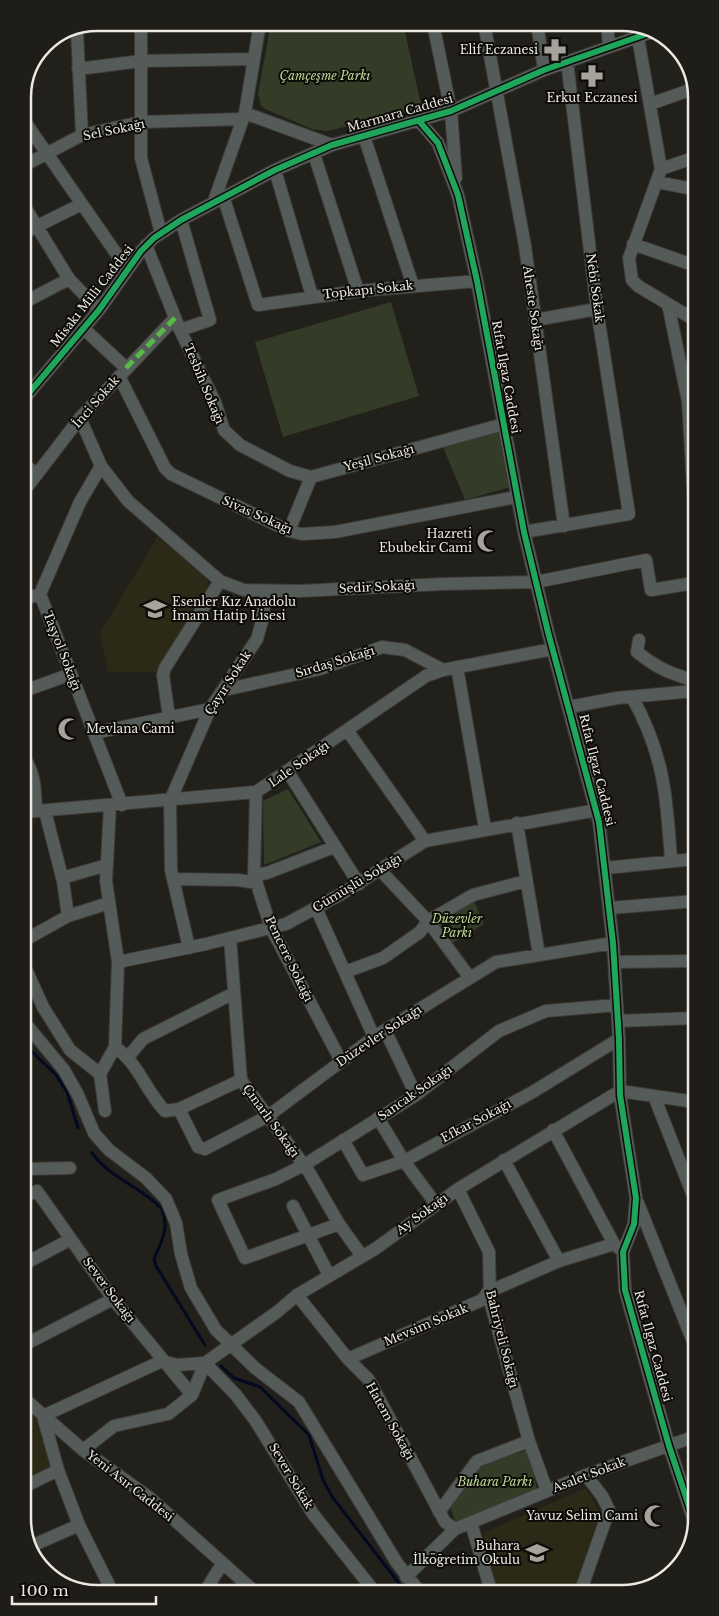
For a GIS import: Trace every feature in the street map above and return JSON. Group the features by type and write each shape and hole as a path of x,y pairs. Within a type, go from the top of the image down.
{"street":[{"path":"140,31 141,158 161,233"},
{"path":"218,199 244,116 259,31"},
{"name":"Rıfat Ilgaz Caddesi","path":"435,31 451,111 458,195"},
{"name":"Aheste Sokağı","path":"486,31 535,320 564,526"},
{"path":"537,31 544,70"},
{"path":"608,31 609,46"},
{"path":"77,35 82,135"},
{"name":"Marmara Caddesi","path":"218,199 275,170 332,145 451,111 544,70 644,35"},
{"path":"638,37 661,168 629,258 632,280 638,286 688,317"},
{"path":"78,68 140,61 254,59"},
{"name":"Nebi Sokak","path":"564,526 629,514 598,309 567,61"},
{"path":"650,104 687,91"},
{"name":"Sel Sokağı","path":"31,162 82,135 141,122 244,116 332,145"},
{"name":"Rıfat Ilgaz Caddesi","path":"418,120 438,143 458,195 478,282 516,497 553,649 597,810 606,868 613,943 620,1091 636,1198 634,1224 618,1248 630,1312 669,1446 688,1503"},
{"path":"31,131 127,269"},
{"path":"364,136 413,286"},
{"path":"314,154 358,291"},
{"path":"661,168 688,160"},
{"path":"275,170 312,296"},
{"path":"657,182 688,188"},
{"name":"Misakı Milli Caddesi","path":"31,391 98,310 146,245 181,220 218,199"},
{"name":"Topkapı Sokak","path":"218,199 258,305 358,291 478,282"},
{"path":"31,228 82,204"},
{"path":"31,216 69,279 98,310"},
{"path":"178,324 210,320 181,220"},
{"path":"633,244 688,263"},
{"name":"Tesbih Sokağı","path":"146,245 178,324 215,402 224,430 230,437 290,471 310,477"},
{"path":"31,299 69,279"},
{"path":"668,304 688,401"},
{"path":"535,320 598,309"},
{"name":"İnci Sokak","path":"31,482 80,418 122,372 178,324"},
{"name":"Sivas Sokağı","path":"83,328 122,372 165,468 171,474 289,531 302,534 335,532 516,497"},
{"path":"80,418 101,466 128,500 220,581 165,668 163,674 169,717"},
{"name":"Yeşil Sokağı","path":"310,477 504,424"},
{"path":"31,597 40,594 80,502 101,466"},
{"path":"31,470 37,474"},
{"path":"289,531 310,477"},
{"path":"524,532 564,526"},
{"name":"Sedir Sokağı","path":"220,581 244,590 266,591 536,582 646,560 651,590 688,584"},
{"name":"Çayır Sokak","path":"170,801 210,708 257,639 262,621 266,591"},
{"name":"Taşyol Sokağı","path":"40,594 94,734 116,805"},
{"path":"639,640 637,652 667,672 688,680"},
{"name":"Sırdaş Sokağı","path":"224,690 320,669 382,647 405,650 443,670"},
{"name":"Lale Sokağı","path":"35,812 256,792 288,772 397,694 426,676 457,667 553,649"},
{"path":"457,667 485,829"},
{"path":"31,689 72,674"},
{"path":"569,707 632,697 688,692"},
{"path":"632,697 647,723 663,775 667,796 671,862"},
{"path":"94,734 210,708"},
{"path":"347,730 425,841"},
{"path":"31,770 34,781 35,812 62,878 68,916"},
{"path":"288,772 359,884"},
{"name":"Pencere Sokağı","path":"256,792 256,879 272,928 341,1061"},
{"path":"170,801 171,870 189,948"},
{"path":"105,1111 100,1074 115,1047 118,962 106,881 116,805"},
{"name":"Gümüşlü Sokağı","path":"118,962 189,948 286,924 359,884 425,841 597,810"},
{"path":"517,823 539,955"},
{"path":"174,880 256,879 334,847"},
{"path":"606,868 688,860"},
{"path":"62,878 107,865"},
{"path":"380,870 428,921 470,978"},
{"path":"345,972 383,958 420,932 428,921 473,895 526,881"},
{"path":"610,908 688,902"},
{"path":"31,937 68,916 109,903"},
{"path":"316,908 374,1037"},
{"name":"Çınarlı Sokağı","path":"230,938 241,1080 304,1165 339,1224 362,1256"},
{"name":"Düzevler Sokağı","path":"179,1109 198,1147 205,1149 268,1116 374,1037 496,962 613,943"},
{"path":"614,962 688,960"},
{"path":"31,990 70,1050 100,1074"},
{"path":"128,1057 142,1039 234,993"},
{"name":"Sancak Sokağı","path":"308,1236 245,1258 218,1200 276,1179 304,1165 416,1095 499,1031 546,1011 617,1005"},
{"path":"618,1020 688,1018"},
{"path":"31,1030 64,1070 78,1095 94,1133 109,1150 146,1178 166,1199 176,1223 183,1263 191,1288 216,1330 230,1346 299,1402 406,1577 413,1585"},
{"path":"385,1030 416,1095"},
{"name":"Efkar Sokağı","path":"343,1140 363,1175 404,1161 531,1092 619,1039"},
{"path":"115,1047 128,1057 156,1101 165,1111 179,1109 241,1080"},
{"path":"620,1091 688,1101"},
{"name":"Ay Sokağı","path":"205,1364 278,1312 296,1296 362,1256 458,1189 620,1091"},
{"path":"654,1096 688,1182"},
{"path":"378,1118 404,1161 436,1204"},
{"path":"553,1130 618,1248"},
{"path":"504,1160 559,1261"},
{"path":"31,1169 70,1168"},
{"name":"Bahriyeli Sokağı","path":"458,1189 489,1252 488,1292 529,1441 547,1491"},
{"name":"Sever Sokağı","path":"31,1194 37,1191 113,1299 192,1396"},
{"path":"636,1198 688,1329"},
{"path":"292,1206 329,1275"},
{"path":"308,1236 339,1224"},
{"path":"31,1261 71,1239"},
{"name":"Mevsim Sokak","path":"348,1359 482,1300 488,1292 559,1261 618,1248"},
{"name":"Hatem Sokağı","path":"296,1296 373,1386 439,1512 447,1525 455,1529"},
{"path":"31,1341 113,1299"},
{"path":"83,1450 114,1426 168,1414 192,1396 205,1364 177,1365 162,1361 43,1416 58,1470 78,1525 109,1585"},
{"name":"Sever Sokak","path":"205,1364 236,1395 255,1420 314,1514 369,1585"},
{"name":"Yeni Asır Caddesi","path":"31,1405 83,1450 150,1498 248,1585"},
{"name":"Asalet Sokak","path":"455,1529 472,1524 586,1475 688,1439"},
{"path":"439,1512 478,1461 529,1441"},
{"path":"31,1484 58,1470"},
{"path":"583,1585 609,1510 605,1501 586,1475"},
{"path":"472,1524 489,1584"},
{"path":"37,1544 78,1525"},
{"path":"406,1577 455,1529"},
{"path":"208,1585 222,1564"}],"shaded area":[{"name":"Esenler Kız Anadolu İmam Hatip Lisesi","path":"157,537 205,575 209,585 158,672 108,672 100,633"},
{"path":"31,1413 40,1422 55,1469 31,1481"},
{"name":"Buhara İlköğretim Okulu","path":"586,1488 600,1513 576,1585 495,1585 483,1533"}],"green space":[{"name":"Çamçeşme Parkı","path":"270,31 405,31 422,109 327,131 312,129 265,109 261,105 258,94"},
{"path":"391,302 419,396 283,437 255,342"},
{"path":"499,431 510,487 465,500 443,447"},
{"path":"288,789 321,842 264,865 263,801"},
{"name":"Düzevler Parkı","path":"474,901 484,924 451,944 436,924"},
{"name":"Buhara Parkı","path":"525,1451 529,1454 537,1489 456,1523 450,1507 482,1463"}],"waterway":[{"path":"31,1051 56,1075 67,1092 78,1128"},
{"path":"92,1153 99,1162 145,1194 162,1209 165,1229 154,1259 156,1266 205,1345"},
{"path":"221,1366 234,1378 260,1387 309,1435 323,1480 333,1498 400,1585"}],"marked path":[{"path":"126,368 175,318"}],"cycle path":[{"path":"31,391 99,310 141,251 154,238 181,220 275,170 332,145 451,111 544,70 644,35"},
{"path":"419,121 438,143 458,195 477,281 524,532 548,632 599,822 613,943 619,1039 620,1095 636,1198 634,1224 623,1252 625,1290 669,1446 688,1503"}],"place":[{"name":"Elif Eczanesi","path":"555,50"},
{"name":"Erkut Eczanesi","path":"592,76"},
{"name":"Hazreti Ebubekir Cami","path":"488,541"},
{"name":"Esenler Kız Anadolu İmam Hatip Lisesi","path":"155,609"},
{"name":"Mevlana Cami","path":"69,729"},
{"name":"Yavuz Selim Cami","path":"655,1516"},
{"name":"Buhara İlköğretim Okulu","path":"537,1553"}]}
